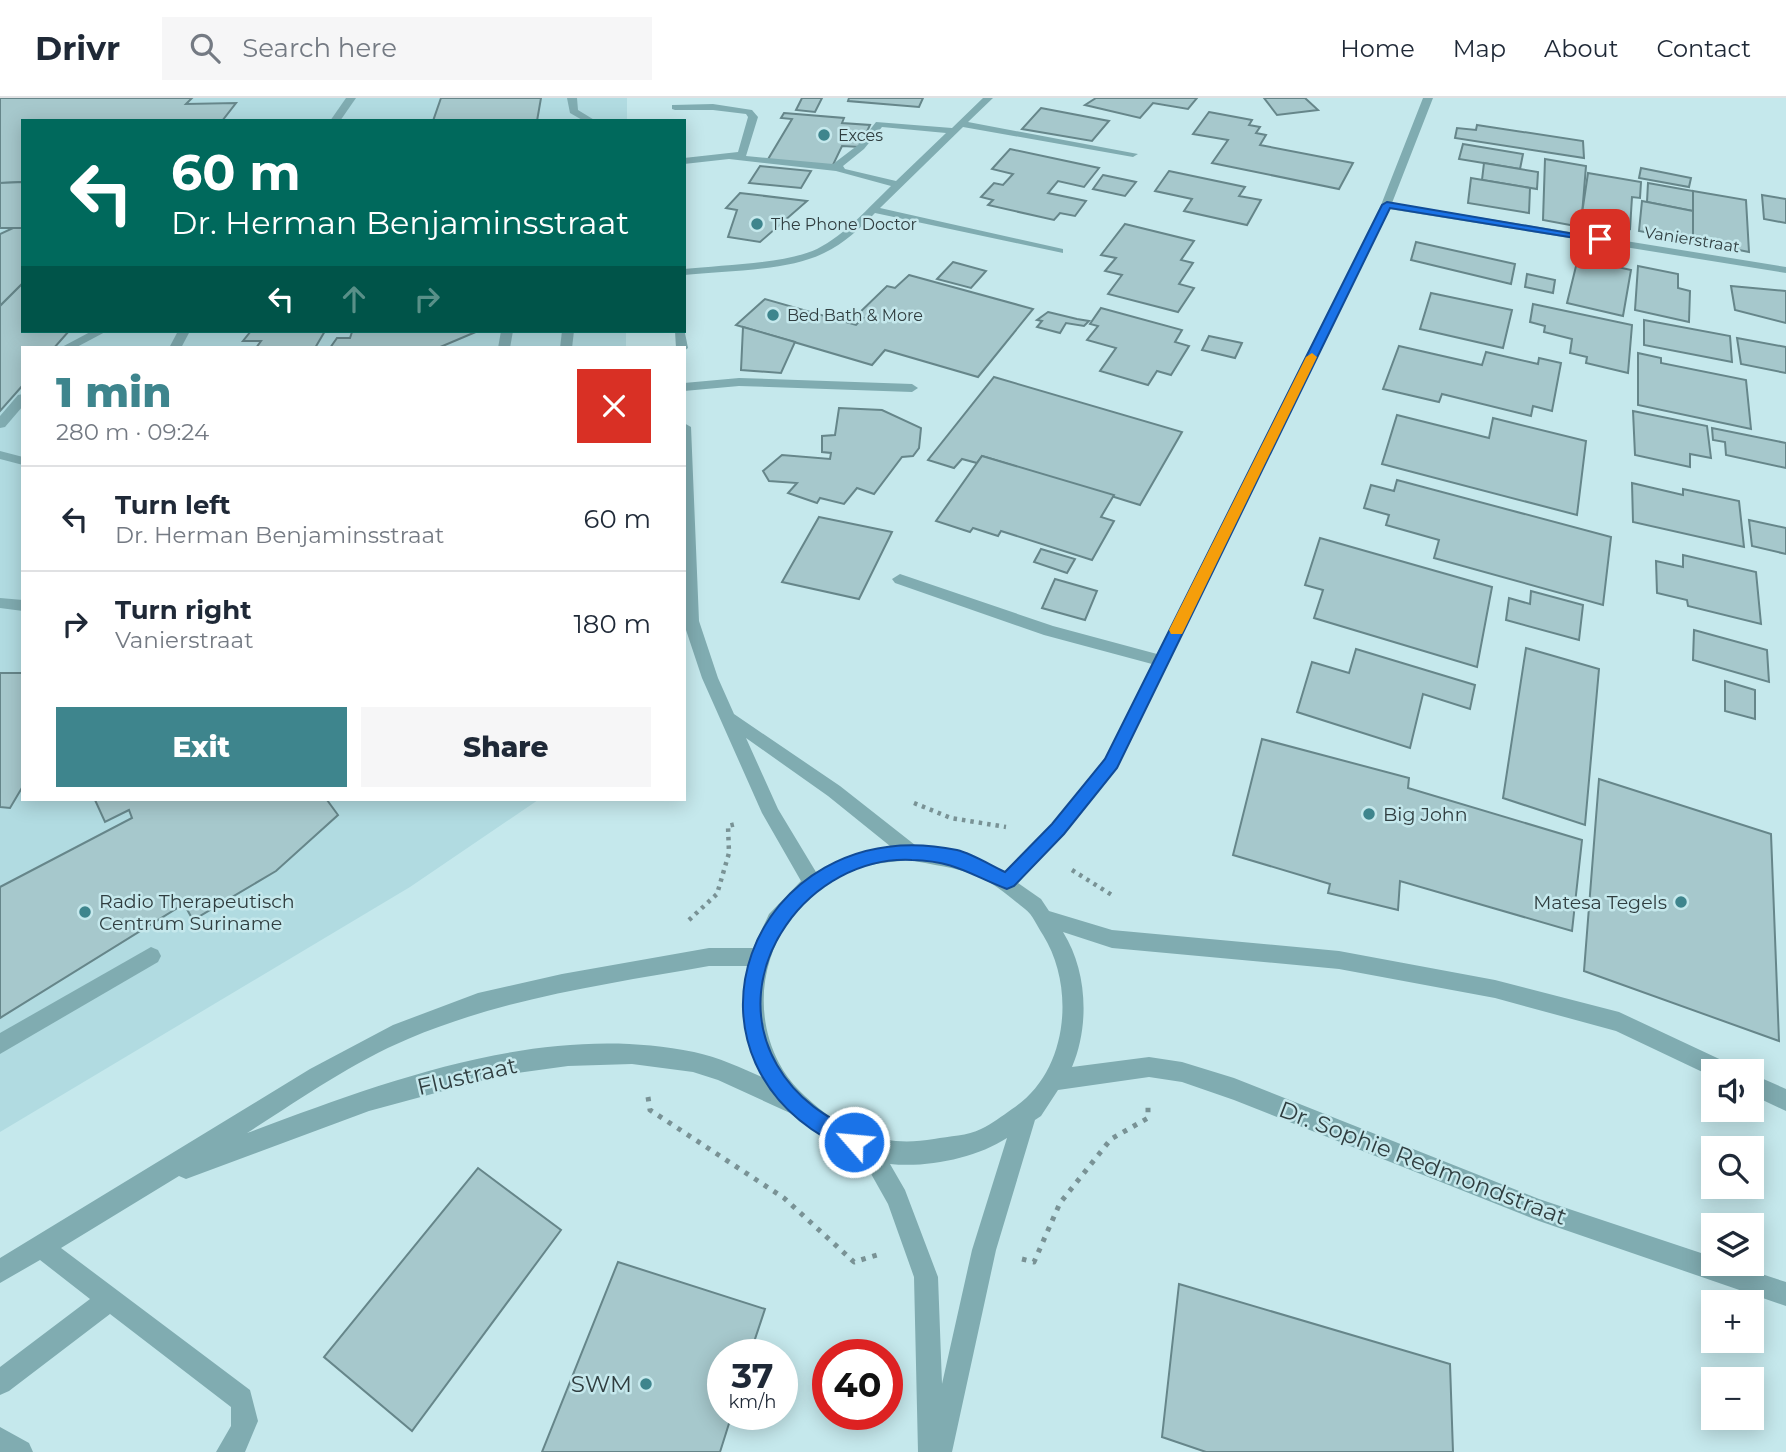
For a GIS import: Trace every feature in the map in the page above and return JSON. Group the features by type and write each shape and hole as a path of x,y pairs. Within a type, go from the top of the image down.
{"street":[{"path":"336,119 351,98"},
{"path":"572,98 573,111 587,119"},
{"path":"686,272 773,263 819,252 846,235 988,98"},
{"path":"1007,881 1058,829 1111,763 1387,205 1427,98"},
{"path":"675,103 749,112 752,122 742,155 733,159"},
{"path":"839,169 838,165 862,147 879,124 958,127 1133,154"},
{"path":"686,161 733,159 839,169 898,184"},
{"name":"Vanierstraat","path":"1387,205 1786,270"},
{"path":"873,209 1059,251"},
{"path":"70,346 96,333"},
{"path":"686,387 739,382 912,388"},
{"path":"0,424 21,400"},
{"path":"0,455 21,460"},
{"path":"686,545 691,621 710,678 731,719 771,813 813,884"},
{"path":"900,579 1050,631 1161,661"},
{"path":"0,603 21,606"},
{"path":"731,719 834,791 911,852"},
{"path":"911,852 958,858 1007,881 1029,898 1048,919 1068,955 1075,986 1076,1017 1071,1039 1055,1080 1026,1116 989,1138 950,1151 910,1154 869,1148 811,1119 793,1103 770,1072 758,1044 752,1015 753,986 759,957 770,931 788,907 813,884 842,866 864,859 911,852"},
{"path":"1048,919 1112,939 1339,960 1495,989 1619,1022 1701,1061"},
{"path":"0,1044 151,956"},
{"name":"Flustraat","path":"0,1271 318,1076 400,1032 478,1003 562,983 709,957 759,957"},
{"name":"Flustraat","path":"147,1183 290,1127 485,1067 570,1056 639,1055 692,1062 740,1077 793,1103"},
{"name":"Dr. Sophie Redmondstraat","path":"1055,1080 1149,1067 1182,1072 1234,1089 1539,1210 1786,1294"},
{"path":"1764,1090 1786,1100"},
{"path":"939,1452 984,1250 1026,1116"},
{"path":"869,1148 897,1198 926,1277 931,1452"},
{"path":"40,1246 241,1399 246,1411 244,1433 229,1452"},
{"path":"0,1382 110,1299"},
{"path":"0,1440 20,1452"}],"path":[{"path":"668,965 668,939 717,894 729,853 728,826 771,813"},
{"path":"639,1055 650,1110 718,1153 829,1234 854,1262 912,1244"},
{"path":"984,1250 1034,1262 1059,1203 1111,1139 1148,1118 1149,1067"}],"shaded area":[{"path":"0,98 627,98 627,119 21,119 21,333 626,333 626,346 21,346 21,801 537,801 410,887 0,1132"}],"building":[{"path":"0,98 192,98 186,104 236,103 224,119 21,119 21,182 0,183"},
{"path":"441,98 541,98 537,119 434,119"},
{"path":"802,98 822,98 815,112 796,110"},
{"path":"849,98 923,98 919,107 848,101"},
{"path":"1096,98 1197,98 1188,109 1153,103 1140,118 1085,105"},
{"path":"1264,98 1305,98 1318,110 1277,115"},
{"path":"1041,108 1109,121 1092,141 1022,129"},
{"path":"1209,112 1252,120 1249,125 1260,127 1256,133 1266,135 1260,145 1353,163 1339,189 1212,163 1228,140 1193,134"},
{"name":"Exces","path":"784,113 844,118 842,123 870,125 860,147 842,146 832,167 767,161 792,119 781,118"},
{"path":"1477,125 1583,141 1584,158 1455,138 1457,128 1476,130"},
{"path":"1463,144 1523,154 1520,169 1459,159"},
{"path":"1010,149 1099,168 1084,187 1058,181 1048,193 1086,201 1075,216 1060,213 1054,220 988,205 993,200 981,197 994,183 1003,185 1013,174 992,169"},
{"path":"1545,159 1586,166 1581,227 1543,220"},
{"path":"1484,163 1538,172 1537,189 1482,180"},
{"path":"760,166 811,171 801,188 749,183"},
{"path":"1641,168 1691,178 1689,187 1639,178"},
{"path":"1169,171 1245,187 1239,196 1261,200 1247,225 1184,211 1192,199 1155,191"},
{"path":"1588,173 1641,182 1640,198 1632,197 1630,229 1581,220"},
{"path":"1103,175 1136,182 1125,196 1093,189"},
{"path":"1471,178 1530,188 1529,213 1468,203"},
{"path":"21,182 21,228 0,228 0,183"},
{"path":"1648,183 1693,191 1693,211 1647,202"},
{"path":"1693,191 1746,200 1749,252 1693,241"},
{"name":"The Phone Doctor","path":"740,193 807,201 760,242 728,237 737,210 726,208"},
{"path":"1762,195 1786,199 1786,223 1764,219"},
{"path":"1642,201 1693,211 1693,241 1639,231"},
{"path":"1125,224 1194,241 1181,260 1193,263 1179,284 1194,288 1178,312 1108,294 1122,275 1105,271 1116,258 1101,255"},
{"path":"13,228 21,228 21,285 0,306 0,234"},
{"path":"1416,242 1515,264 1511,284 1411,260"},
{"path":"1578,258 1631,270 1623,316 1567,303"},
{"path":"953,262 986,271 971,288 937,279"},
{"path":"1638,266 1678,274 1678,288 1690,291 1689,322 1635,310"},
{"path":"1527,274 1555,280 1553,293 1525,287"},
{"path":"909,275 1033,309 978,377 885,350 872,365 736,325 765,299 856,325 863,318 856,316 887,286 895,288"},
{"path":"21,285 21,333 67,333 56,346 21,346 21,387 0,411 0,306"},
{"path":"1731,286 1786,291 1786,323 1735,310"},
{"path":"1431,293 1512,310 1503,348 1420,329"},
{"path":"1533,304 1632,325 1628,373 1586,363 1587,357 1570,353 1572,339 1544,332 1545,326 1530,322"},
{"path":"1101,308 1182,330 1175,342 1189,346 1171,375 1157,371 1148,385 1100,371 1116,348 1087,340 1098,326 1090,324"},
{"path":"1048,312 1089,321 1084,326 1066,323 1060,333 1037,327 1042,321 1037,320"},
{"path":"1644,320 1730,336 1732,362 1644,345"},
{"path":"743,327 795,342 781,373 741,370"},
{"path":"249,333 324,333 316,346 257,346 261,341 243,341"},
{"path":"352,333 473,333 443,346 331,346 337,338 350,338"},
{"path":"1209,336 1242,343 1235,358 1202,350"},
{"path":"1737,338 1786,347 1786,373 1741,364"},
{"path":"1399,346 1482,365 1486,352 1538,364 1539,358 1561,363 1552,411 1533,406 1531,416 1442,394 1439,402 1383,389"},
{"path":"1638,353 1661,358 1661,363 1746,380 1751,429 1638,405"},
{"path":"994,377 1182,432 1140,505 982,456 977,463 962,459 954,468 928,460"},
{"path":"839,408 882,410 921,428 919,448 913,456 902,457 874,494 857,488 844,504 820,498 817,503 788,493 797,483 769,481 763,471 782,455 830,459 831,453 822,452 822,436 835,435"},
{"path":"1633,411 1707,426 1711,458 1690,454 1690,467 1635,455"},
{"path":"1397,415 1489,438 1493,418 1586,441 1577,515 1382,464"},
{"path":"1712,428 1786,443 1786,468 1726,455 1725,442 1713,440"},
{"path":"982,456 1114,495 1101,517 1114,521 1092,560 1001,531 998,536 973,528 970,532 936,521"},
{"path":"1397,480 1611,537 1603,605 1434,558 1439,540 1386,525 1389,515 1364,508 1371,485 1394,491"},
{"path":"1632,483 1683,495 1683,489 1739,501 1744,547 1633,522"},
{"path":"819,517 892,532 859,599 782,582"},
{"path":"1749,520 1786,528 1786,554 1752,546"},
{"path":"1320,538 1492,587 1477,667 1314,618 1323,590 1305,585"},
{"path":"1041,549 1075,559 1067,573 1034,562"},
{"path":"1683,555 1756,572 1761,624 1688,606 1687,600 1657,593 1656,561 1683,567"},
{"path":"1055,579 1097,591 1085,620 1042,608"},
{"path":"1531,591 1583,605 1579,640 1506,620 1509,598 1530,604"},
{"path":"1694,630 1767,650 1769,682 1693,660"},
{"path":"1526,648 1599,669 1585,825 1503,798"},
{"path":"1356,649 1475,685 1470,709 1423,694 1410,748 1297,712 1312,662 1349,673"},
{"path":"0,673 21,673 21,789 10,808 0,807"},
{"path":"1725,681 1755,690 1755,719 1725,711"},
{"name":"Big John","path":"1262,739 1409,778 1408,788 1582,840 1572,931 1400,881 1398,910 1328,893 1330,884 1233,855"},
{"name":"Matesa Tegels","path":"1599,779 1771,834 1779,1041 1584,971"},
{"name":"Radio Therapeutisch Centrum Suriname","path":"95,801 328,801 338,815 276,871 193,920 184,904 0,1018 0,887 132,818 129,810 105,822"},
{"path":"478,1168 561,1230 412,1431 324,1357"},
{"name":"SWM","path":"618,1262 765,1309 755,1339 707,1339 707,1430 727,1430 720,1452 542,1452"},
{"path":"1179,1284 1450,1364 1453,1452 1206,1452 1162,1437"}],"slow traffic":[{"path":"1177,630 1312,357"}],"place":[{"name":"Exces","path":"824,135"},
{"name":"The Phone Doctor","path":"757,224"},
{"name":"Bed Bath & More","path":"773,315"},
{"name":"Big John","path":"1369,814"},
{"name":"Matesa Tegels","path":"1681,902"},
{"name":"Radio Therapeutisch Centrum Suriname","path":"85,912"},
{"name":"SWM","path":"646,1384"}],"route":[{"path":"854,1142 811,1119 793,1103 770,1072 758,1044 752,1015 753,986 759,957 770,931 788,907 813,884 842,866 875,856 911,852 958,858 984,867 1007,881 1058,829 1111,763 1387,205 1600,239"}]}
